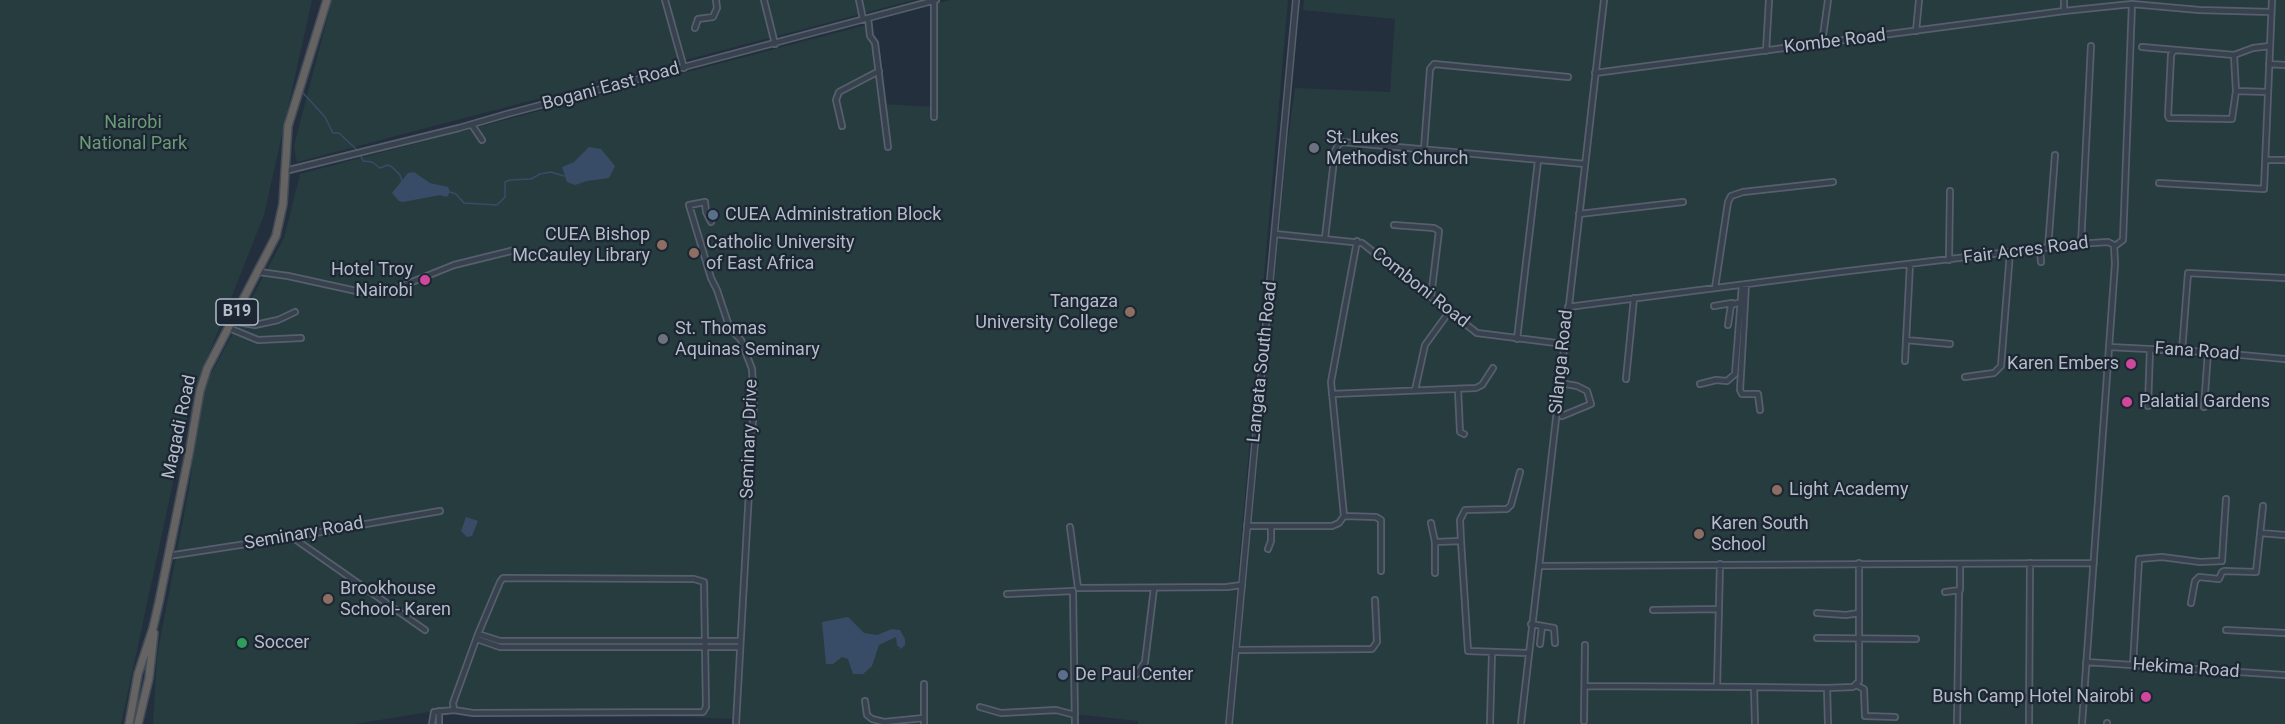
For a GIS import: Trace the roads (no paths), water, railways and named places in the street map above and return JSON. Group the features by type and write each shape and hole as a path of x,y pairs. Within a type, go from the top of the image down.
{"highway":[{"name":"Magadi Road","path":"129,724 138,674 153,628 200,391 207,369 276,236 281,218 288,126 327,0"},
{"name":"Magadi Road","path":"138,724 149,678 153,628"},
{"path":"138,674 149,678"}],"street":[{"path":"665,0 684,68"},
{"path":"695,28 698,19 713,17 717,8 716,0"},
{"path":"764,0 776,44"},
{"path":"859,0 870,35 875,43 888,147"},
{"name":"Bogani East Road","path":"285,171 472,124 935,0"},
{"path":"934,117 935,0"},
{"name":"Langata South Road","path":"1230,724 1246,526 1296,0"},
{"name":"Silanga Road","path":"1521,724 1604,0"},
{"path":"1766,51 1768,0"},
{"path":"1822,43 1828,0"},
{"path":"1916,32 1919,0"},
{"path":"2064,0 2064,11"},
{"path":"2159,183 2260,190 2265,186 2272,0"},
{"path":"2115,246 2123,240 2132,4"},
{"name":"Kombe Road","path":"1595,73 2132,4 2199,10 2271,12"},
{"path":"2081,244 2091,46"},
{"path":"2142,47 2234,55 2253,48 2270,46"},
{"path":"2175,51 2171,54 2169,118 2232,119 2236,91 2234,55"},
{"path":"1424,149 1430,69 1434,64 1568,77"},
{"path":"2269,64 2285,65"},
{"path":"842,126 836,100 839,92 879,71"},
{"path":"2236,91 2268,92"},
{"path":"472,124 482,140"},
{"path":"1325,238 1335,151 1338,145 1347,142 1585,164"},
{"path":"2048,248 2055,155"},
{"path":"2266,160 2285,160"},
{"path":"1517,339 1538,161"},
{"path":"1715,288 1728,202 1731,196 1743,192 1833,182"},
{"path":"1949,260 1950,191"},
{"name":"Seminary Drive","path":"711,222 706,212 705,202 689,205 711,278 730,329 741,340 752,369 754,402 736,724"},
{"path":"1579,214 1683,202"},
{"path":"1394,225 1434,228 1439,231 1440,239 1431,297"},
{"name":"Comboni Road","path":"1275,234 1364,244 1477,333 1564,344"},
{"path":"1246,526 1332,526 1339,524 1344,516 1331,382 1357,242"},
{"name":"Fair Acres Road","path":"1568,307 2081,244 2108,242 2115,246 2082,724"},
{"path":"2040,249 2041,262"},
{"path":"259,272 370,294 382,294 454,266 515,250"},
{"path":"1965,377 1994,373 2001,366 2010,252"},
{"path":"1905,362 1910,264"},
{"path":"2182,351 2188,273 2285,278"},
{"path":"1700,384 1716,380 1727,381 1735,374 1744,285"},
{"path":"1744,285 1740,390 1742,394 1758,394 1760,411"},
{"path":"1626,379 1634,298"},
{"path":"1714,306 1741,302"},
{"path":"1728,325 1732,303"},
{"path":"231,325 255,325 278,320 295,312"},
{"path":"1415,390 1425,345 1449,312"},
{"path":"231,325 258,340 301,338"},
{"path":"1906,340 1950,344"},
{"name":"Fana Road","path":"2109,347 2285,359"},
{"path":"2148,406 2150,349"},
{"path":"2204,407 2208,352"},
{"path":"1332,394 1479,387 1492,368"},
{"path":"1560,383 1577,386 1587,391 1591,404 1563,416"},
{"path":"1458,389 1460,432 1464,434"},
{"path":"1520,472 1511,505 1507,509 1465,510 1460,520 1467,649 1470,653 1528,653"},
{"path":"2133,665 2139,559 2162,557 2200,562 2222,561 2226,499"},
{"path":"2191,603 2195,581 2199,577 2219,579 2224,571 2256,572 2263,506"},
{"name":"Seminary Road","path":"168,556 440,511"},
{"path":"1344,516 1376,517 1381,520 1381,571"},
{"path":"1431,523 1435,542 1435,573"},
{"path":"1268,549 1270,526"},
{"path":"1070,527 1078,588 1242,585"},
{"path":"2261,533 2285,535"},
{"path":"292,537 425,630"},
{"path":"1435,542 1461,541"},
{"path":"1539,566 1859,562 2094,563"},
{"path":"1856,685 1858,681 1859,562"},
{"path":"2029,724 2030,563"},
{"path":"1717,687 1720,564"},
{"path":"1958,724 1960,564"},
{"path":"432,724 433,713 454,710 473,713 701,712 706,707 704,583 700,579 504,578 500,582 478,636 453,703 454,710"},
{"path":"1137,674 1145,662 1154,588"},
{"path":"1006,594 1073,591 1075,724"},
{"path":"1946,592 1959,591"},
{"path":"1237,650 1372,650 1377,642 1375,600"},
{"path":"1653,610 1719,609"},
{"path":"1817,613 1859,614"},
{"path":"1531,624 1555,629 1555,643"},
{"path":"1540,644 1542,626"},
{"path":"2226,630 2285,633"},
{"path":"478,636 500,641 739,644"},
{"path":"1817,638 1916,639"},
{"path":"1584,721 1585,645"},
{"path":"1490,724 1492,653"},
{"name":"Hekima Road","path":"2086,662 2285,675"},
{"path":"865,701 867,715 872,719 884,722 924,721 924,684"},
{"path":"1586,686 1827,688 1856,685 1864,689 1865,716 1895,717"},
{"path":"1754,687 1755,724"},
{"path":"1827,688 1828,724"},
{"path":"980,707 1001,713 1056,710 1075,715"},
{"path":"439,711 439,724"}],"water":[{"path":"589,147 601,149 615,166 609,178 575,185 567,182 562,167 574,162"},
{"path":"414,172 430,183 448,187 450,192 447,197 440,195 399,201 392,193 408,173"},
{"path":"466,517 478,521 472,536 467,537 461,531"},
{"path":"848,617 864,633 877,635 892,629 900,630 905,639 905,645 901,649 897,645 896,637 879,645 872,666 863,674 853,674 848,659 842,657 833,664 826,664 822,622"}],"waterway":[{"path":"303,93 325,117 333,133 339,133 357,150"},
{"path":"361,156 363,161 372,162 380,168 388,165 392,167 400,175 402,181"},
{"path":"450,192 456,194 464,203 497,205 505,197 505,182 531,179 551,172 564,176"}],"place":[{"name":"St. Lukes Methodist Church","path":"1314,148"},
{"name":"CUEA Administration Block","path":"713,215"},
{"name":"CUEA Bishop McCauley Library","path":"662,245"},
{"name":"Catholic University of East Africa","path":"694,253"},
{"name":"Hotel Troy Nairobi","path":"425,280"},
{"name":"Tangaza University College","path":"1130,312"},
{"name":"St. Thomas Aquinas Seminary","path":"663,339"},
{"name":"Karen Embers","path":"2131,364"},
{"name":"Palatial Gardens","path":"2127,402"},
{"name":"Light Academy","path":"1777,490"},
{"name":"Karen South School","path":"1699,534"},
{"name":"Brookhouse School- Karen","path":"328,599"},
{"name":"Soccer","path":"242,643"},
{"name":"De Paul Center","path":"1063,675"},
{"name":"Bush Camp Hotel Nairobi","path":"2146,697"}],"park label":[{"name":"Nairobi National Park","path":"133,133"}]}
